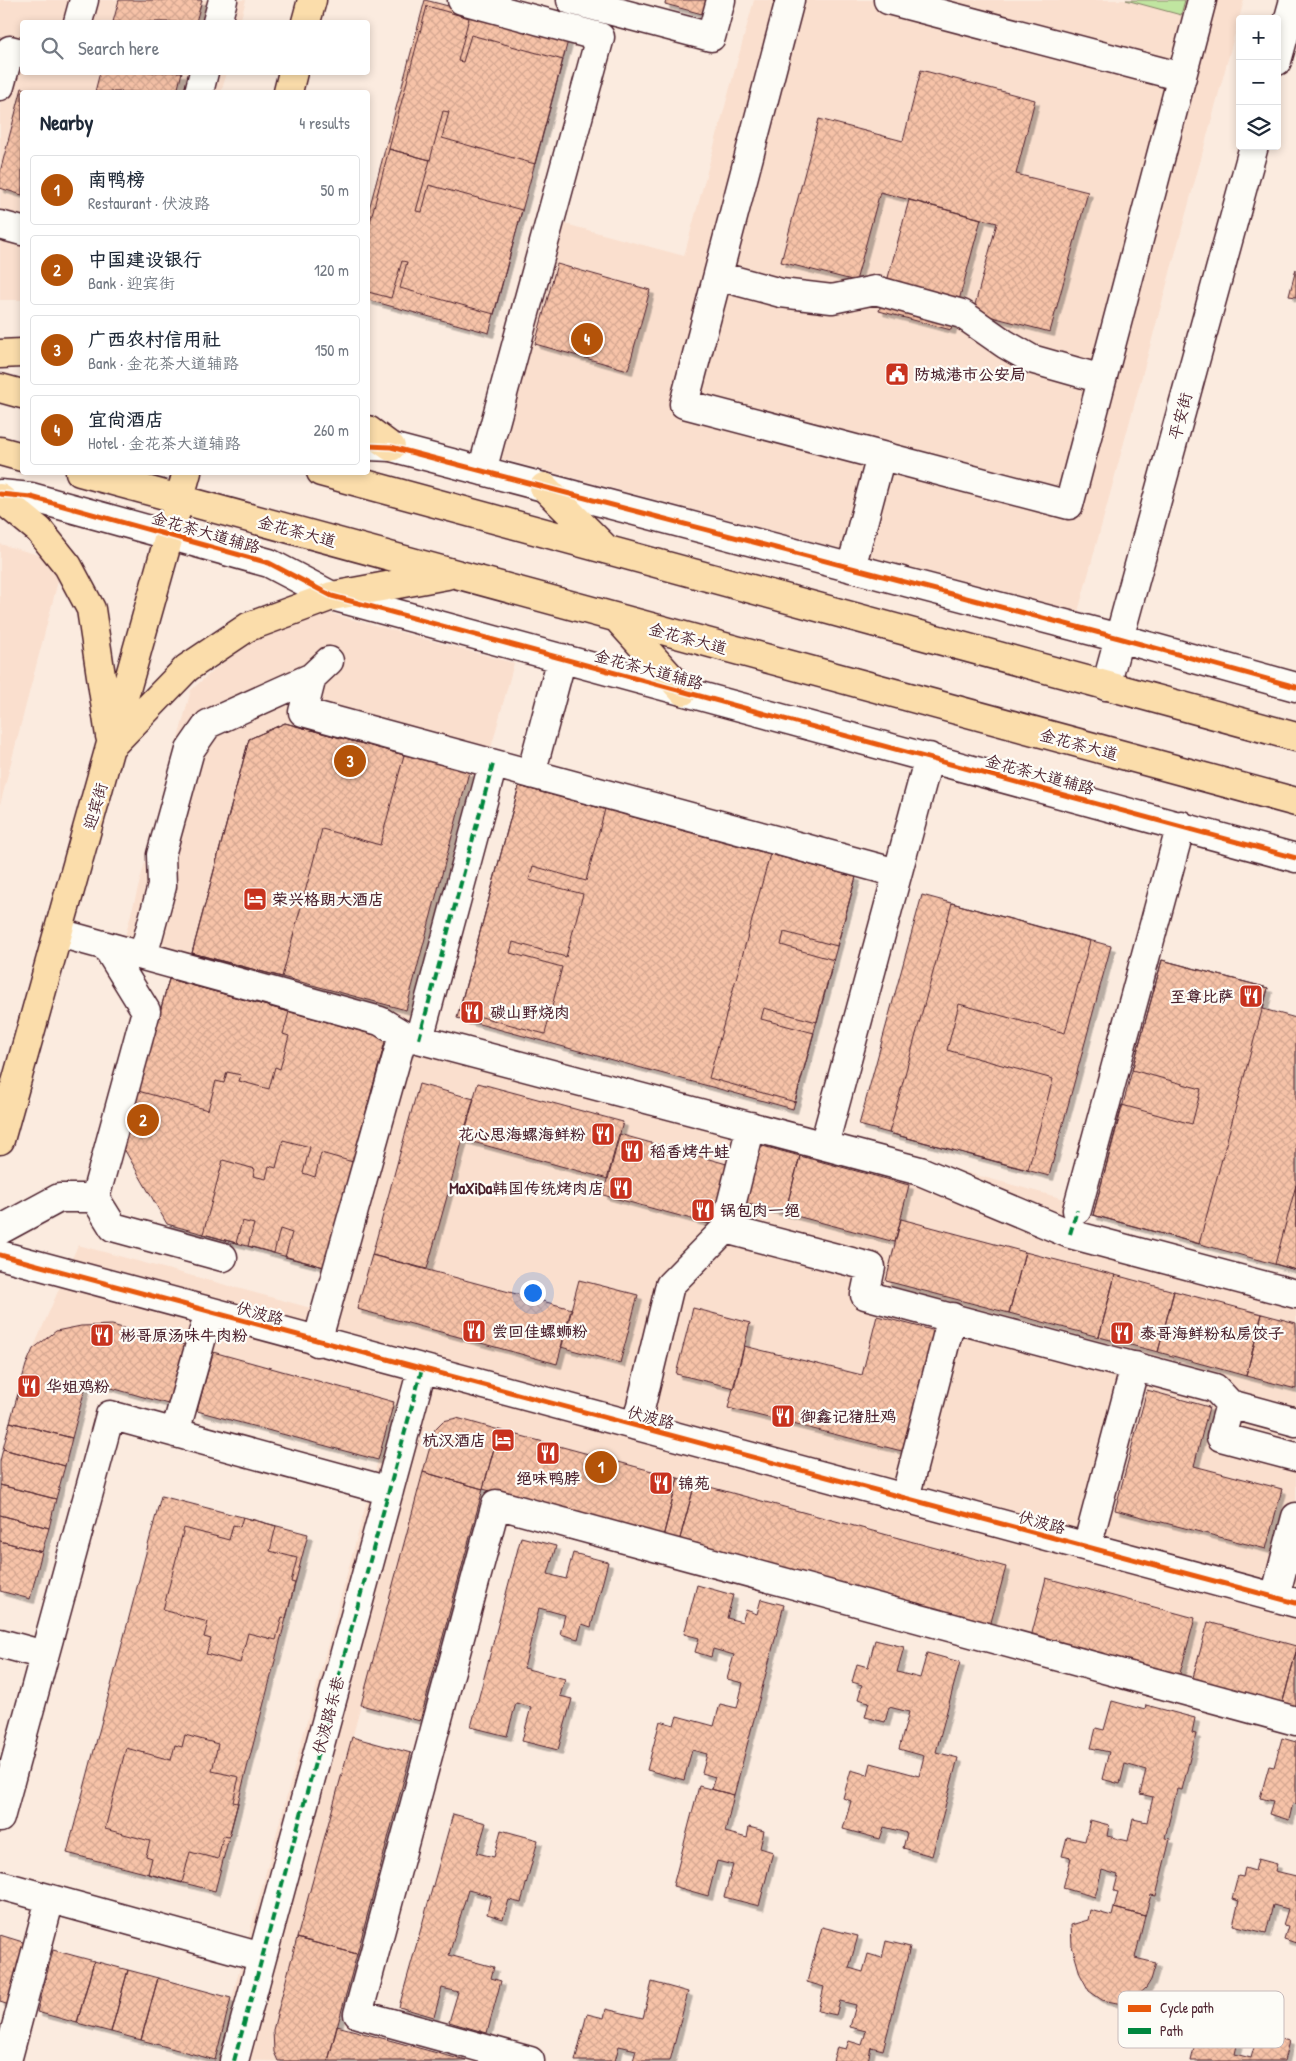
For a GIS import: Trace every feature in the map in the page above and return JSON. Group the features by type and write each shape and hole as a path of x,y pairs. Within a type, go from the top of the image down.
{"main road":[{"path":"307,20 312,0"},
{"path":"288,90 292,75"},
{"path":"0,354 20,351"},
{"path":"0,388 20,393"},
{"path":"370,433 379,446"},
{"path":"0,451 20,456"},
{"name":"金花茶大道","path":"91,475 1296,802"},
{"name":"迎宾街","path":"0,1140 186,475"},
{"path":"332,475 1296,737"},
{"path":"544,487 607,550"},
{"path":"0,498 39,530 68,566 91,609 112,745"},
{"path":"112,745 187,668 248,627 332,596 454,574"},
{"path":"617,618 683,691"}],"street":[{"path":"79,20 84,0"},
{"path":"218,20 223,0"},
{"path":"462,0 600,37 482,471"},
{"path":"571,0 711,37 721,0"},
{"path":"790,0 684,404 1069,505 1202,0"},
{"path":"888,0 1182,77"},
{"path":"1277,60 1294,0"},
{"path":"0,86 10,50 20,52"},
{"path":"200,90 203,75"},
{"name":"平安街","path":"1106,686 1253,150"},
{"path":"0,225 20,230"},
{"path":"718,276 781,293 832,299 875,290 962,314 1004,344 1030,359 1102,379"},
{"path":"0,341 20,350"},
{"path":"379,446 544,487 1119,638 1296,687"},
{"path":"851,568 881,456"},
{"name":"金花茶大道辅路","path":"0,494 31,497 269,563 332,596 1181,825 1296,858"},
{"path":"531,774 562,658"},
{"path":"143,956 162,886 161,855 190,750 208,724 321,669 303,712 897,873"},
{"path":"824,1146 929,757"},
{"path":"317,1342 494,764"},
{"path":"1077,1210 1181,825"},
{"path":"59,933 380,1021 411,1037 920,1171 1070,1234 1296,1294"},
{"path":"106,946 146,1011 95,1198 113,1227 223,1257"},
{"path":"636,1426 670,1285 725,1229 751,1126"},
{"path":"0,1230 59,1198 95,1198"},
{"path":"725,1229 871,1267 865,1295 1215,1388 1230,1404 1296,1422"},
{"name":"伏波路","path":"0,1255 317,1342 1285,1600"},
{"path":"175,1433 209,1312"},
{"path":"905,1498 952,1317"},
{"path":"1087,1547 1134,1366"},
{"name":"伏波路东巷","path":"234,2061 422,1369"},
{"path":"1230,1404 1221,1437 1296,1457"},
{"path":"0,1818 110,1415 389,1491"},
{"path":"530,2061 358,2014 496,1504 1296,1721"},
{"path":"1285,1600 1296,1517"},
{"path":"0,1643 44,1655"},
{"path":"0,1885 262,1957"},
{"path":"7,2061 50,1899"}],"shaded area":[{"path":"0,0 246,0 241,20 20,20 20,75 226,75 222,90 20,90 20,300 0,300"},
{"name":"防城港市公安局","path":"754,0 1244,0 1240,15 1236,15 1236,29 1078,612 494,457 558,222 684,256"},
{"path":"0,544 63,562 0,805"},
{"path":"329,613 514,663 417,1023 1072,1201 1066,1222 1296,1285 1296,1709 424,1473 273,2030 274,2052 278,2061 215,2060 378,1460 26,1365 78,1245 337,1315 416,1024 123,944 191,690 251,638"}],"green space":[{"path":"1126,0 1185,0 1181,15"}],"building":[{"path":"119,0 202,0 197,20 114,20"},
{"path":"425,0 569,37 489,333 370,301 370,206"},
{"path":"666,0 706,0 702,14 665,4"},
{"path":"427,6 469,18 458,61 463,62 471,35 563,60 535,164 442,138 449,112 443,111 430,160 389,149"},
{"path":"921,70 1035,100 1016,174 1088,192 1050,332 973,312 997,223 880,192 856,281 781,262 819,119 903,141"},
{"path":"99,75 181,75 178,90 96,90"},
{"path":"20,96 20,194 0,188 0,172"},
{"path":"389,149 430,160 416,211 422,212 429,185 522,210 494,314 400,288 407,262 402,261 391,298 370,293 370,222"},
{"path":"909,200 981,219 951,330 879,311"},
{"path":"557,264 650,290 628,370 535,344"},
{"path":"1296,269 1296,297 1289,296"},
{"path":"285,723 469,772 406,1010 192,953 249,739"},
{"name":"荣兴格朗大酒店","path":"285,723 404,755 380,845 322,829 282,977 192,953 249,739"},
{"path":"519,786 856,877 793,1109 457,1018"},
{"path":"519,786 605,809 586,881 533,866 529,880 583,894 566,957 513,942 510,953 562,967 545,1034 459,1011"},
{"path":"770,854 856,877 837,946 784,932 781,945 834,960 817,1022 764,1008 761,1019 814,1033 795,1102 709,1078"},
{"path":"922,895 1111,946 1049,1176 859,1125"},
{"path":"952,903 1090,941 1065,1033 959,1004 947,1050 1053,1079 1028,1170 889,1133"},
{"path":"1162,960 1268,988 1199,1244 1093,1215 1122,1105 1192,1124 1201,1089 1132,1070"},
{"path":"1162,960 1268,988 1263,1009 1296,1018 1296,1270 1093,1215"},
{"path":"169,979 386,1038 324,1267 167,1224 123,1147"},
{"path":"169,979 289,1012 283,1034 289,1036 280,1069 275,1067 269,1089 239,1081 241,1075 227,1072 224,1083 216,1081 208,1110 138,1091"},
{"path":"478,1083 623,1122 608,1179 462,1139"},
{"path":"419,1084 474,1099 427,1269 372,1255"},
{"path":"619,1134 734,1166 717,1226 603,1195"},
{"path":"283,1140 310,1147 303,1173 315,1177 321,1153 353,1162 324,1267 285,1257 292,1233 280,1229 274,1253 248,1246 254,1224 242,1221 236,1243 203,1234 223,1160 255,1169 253,1176 266,1179 269,1166 276,1168"},
{"path":"755,1144 800,1156 785,1213 740,1202"},
{"path":"800,1156 909,1185 895,1242 785,1213"},
{"path":"1296,1185 1296,1270 1275,1264"},
{"path":"901,1219 1025,1252 1009,1313 886,1281"},
{"path":"1025,1252 1115,1275 1099,1337 1009,1313"},
{"path":"372,1255 572,1309 557,1364 357,1309"},
{"path":"1115,1275 1174,1291 1158,1352 1099,1337"},
{"path":"579,1280 638,1295 620,1363 561,1347"},
{"path":"1174,1291 1262,1314 1246,1376 1158,1352"},
{"path":"693,1308 750,1323 734,1388 676,1374"},
{"path":"1262,1314 1296,1323 1296,1389 1246,1376"},
{"path":"877,1316 936,1331 906,1452 728,1408 744,1346 862,1375"},
{"path":"112,1325 185,1345 168,1404 87,1381 72,1438 10,1422 26,1365 33,1349 56,1331 81,1326"},
{"path":"213,1352 394,1402 378,1460 197,1411"},
{"path":"1147,1390 1209,1407 1194,1466 1282,1489 1266,1549 1115,1510"},
{"path":"457,1418 499,1430 483,1489 423,1472 435,1429 443,1421"},
{"path":"10,1422 72,1438 65,1466 3,1449"},
{"path":"499,1430 678,1478 663,1537 483,1489"},
{"path":"3,1449 65,1466 56,1499 0,1485 0,1461"},
{"path":"423,1472 483,1489 420,1721 361,1705"},
{"path":"678,1478 695,1483 679,1542 663,1537"},
{"path":"695,1483 1006,1567 990,1626 679,1542"},
{"path":"0,1485 56,1499 49,1528 0,1515"},
{"path":"161,1496 308,1534 215,1891 67,1853"},
{"path":"0,1515 49,1528 42,1552 0,1541"},
{"path":"243,1517 276,1526 270,1551 297,1558 291,1582 295,1583 286,1618 282,1617 276,1640 248,1633 240,1663 206,1654 211,1639 204,1637 208,1622 163,1610 184,1528 229,1540 233,1525 240,1527"},
{"path":"521,1537 556,1546 548,1574 566,1579 573,1553 608,1562 591,1627 582,1624 578,1639 560,1634 565,1615 539,1608 524,1668 565,1679 560,1696 572,1699 558,1750 522,1741 531,1707 516,1703 507,1736 471,1727"},
{"path":"0,1541 42,1552 30,1599 0,1591"},
{"path":"1046,1578 1195,1618 1179,1677 1031,1637"},
{"path":"697,1585 733,1595 727,1618 742,1622 746,1610 757,1614 761,1599 784,1605 734,1795 711,1789 715,1777 702,1773 707,1754 692,1750 684,1780 647,1770 660,1721 674,1725 677,1716 714,1726 720,1704 737,1708 743,1683 727,1679 734,1655 713,1649 711,1657 695,1652 699,1638 684,1634"},
{"path":"1208,1622 1296,1646 1282,1705 1192,1681"},
{"path":"875,1640 904,1647 897,1672 920,1678 927,1653 960,1662 936,1752 958,1758 932,1856 903,1848 907,1833 884,1827 880,1839 843,1829 851,1801 843,1798 851,1770 868,1775 871,1763 919,1776 924,1756 899,1749 909,1712 889,1707 885,1722 865,1717 869,1702 858,1699 862,1685 852,1682 857,1664 868,1667"},
{"path":"1296,1652 1296,1709 1282,1705"},
{"path":"1112,1701 1145,1710 1146,1705 1195,1718 1192,1733 1196,1734 1182,1790 1177,1789 1165,1838 1170,1839 1156,1896 1151,1895 1145,1916 1114,1908 1118,1892 1114,1891 1118,1875 1102,1870 1095,1897 1063,1888 1071,1858 1062,1856 1067,1837 1085,1841 1090,1820 1109,1825 1107,1836 1128,1841 1133,1819 1147,1822 1153,1797 1140,1794 1146,1770 1125,1764 1120,1784 1102,1779 1109,1752 1091,1748 1096,1728 1104,1730"},
{"path":"185,1735 218,1744 212,1771 239,1777 233,1802 238,1803 229,1837 223,1836 218,1859 190,1852 182,1883 148,1874 152,1858 146,1856 150,1841 105,1829 126,1748 171,1760 175,1745 182,1747"},
{"path":"352,1737 411,1753 357,1954 297,1938"},
{"path":"1282,1738 1296,1742 1296,1804 1293,1803 1289,1820 1269,1814 1273,1801 1260,1798 1269,1766 1274,1767"},
{"path":"699,1786 734,1795 725,1832 747,1838 749,1827 764,1831 760,1848 773,1852 759,1906 724,1897 733,1865 717,1861 708,1896 673,1886"},
{"path":"453,1814 486,1823 477,1853 494,1857 501,1830 538,1840 521,1903 509,1900 503,1919 487,1914 491,1896 468,1890 449,1955 494,1967 491,1978 501,1981 487,2033 449,2022 458,1992 442,1988 434,2017 399,2007"},
{"path":"1258,1859 1277,1864 1275,1871 1296,1876 1296,1943 1284,1939 1288,1926 1283,1925 1288,1909 1273,1905 1266,1933 1233,1925 1239,1901 1232,1899 1238,1876 1243,1877 1245,1868 1255,1871"},
{"path":"1114,1908 1145,1916 1135,1958 1156,1963 1151,1980 1146,1988 1143,1991 1118,1991 1118,2003 1102,2000 1089,1991 1080,1974 1072,1946 1071,1925 1088,1920 1090,1910 1112,1916"},
{"path":"822,1927 858,1936 849,1968 863,1972 868,1954 882,1958 886,1941 910,1947 883,2050 871,2047 868,2061 833,2061 837,2047 846,2049 849,2041 862,2045 866,2031 850,2027 856,2005 840,2001 836,2015 818,2011 824,1987 807,1982"},
{"path":"0,1935 26,1943 9,2005 0,2002"},
{"path":"297,1938 357,1954 328,2061 278,2061 274,2052 273,2030"},
{"path":"53,1950 94,1961 77,2023 37,2012"},
{"path":"94,1961 128,1970 111,2032 77,2023"},
{"path":"128,1970 158,1978 141,2040 111,2032"},
{"path":"158,1978 231,1998 215,2060 141,2040"},
{"path":"652,1982 688,1992 670,2061 633,2061 636,2050 619,2046 615,2061 575,2061 587,2014 604,2018 606,2009 643,2018"},
{"path":"337,2026 467,2061 328,2061"},
{"path":"1284,2040 1289,2041 1284,2061 1191,2061 1194,2048 1236,2048 1235,2054 1251,2058 1254,2048 1284,2048"}],"marked path":[{"path":"419,1039 493,764"},
{"path":"1070,1234 1077,1210"},
{"path":"234,2061 422,1369"}],"cycle path":[{"path":"370,446 391,447 1119,638 1296,687"},
{"path":"0,494 31,497 269,563 332,596 1296,858"},
{"path":"0,1255 1296,1603"}],"place":[{"name":"宜尚酒店","path":"587,339"},
{"name":"防城港市公安局","path":"897,374"},
{"name":"广西农村信用社","path":"350,761"},
{"name":"荣兴格朗大酒店","path":"255,899"},
{"name":"至尊比萨","path":"1251,996"},
{"name":"碳山野烧肉","path":"472,1012"},
{"name":"中国建设银行","path":"143,1120"},
{"name":"花心思海螺海鲜粉","path":"603,1134"},
{"name":"稻香烤牛蛙","path":"632,1151"},
{"name":"MaXiDa韩国传统烤肉店","path":"621,1188"},
{"name":"锅包肉一绝","path":"703,1210"},
{"name":"尝回佳螺蛳粉","path":"474,1331"},
{"name":"泰哥海鲜粉私房饺子","path":"1122,1333"},
{"name":"彬哥原汤味牛肉粉","path":"102,1335"},
{"name":"华姐鸡粉","path":"29,1386"},
{"name":"御鑫记猪肚鸡","path":"783,1416"},
{"name":"杭汉酒店","path":"503,1440"},
{"name":"绝味鸭脖","path":"548,1453"},
{"name":"南鸭榜","path":"601,1467"},
{"name":"锦苑","path":"661,1483"}]}
